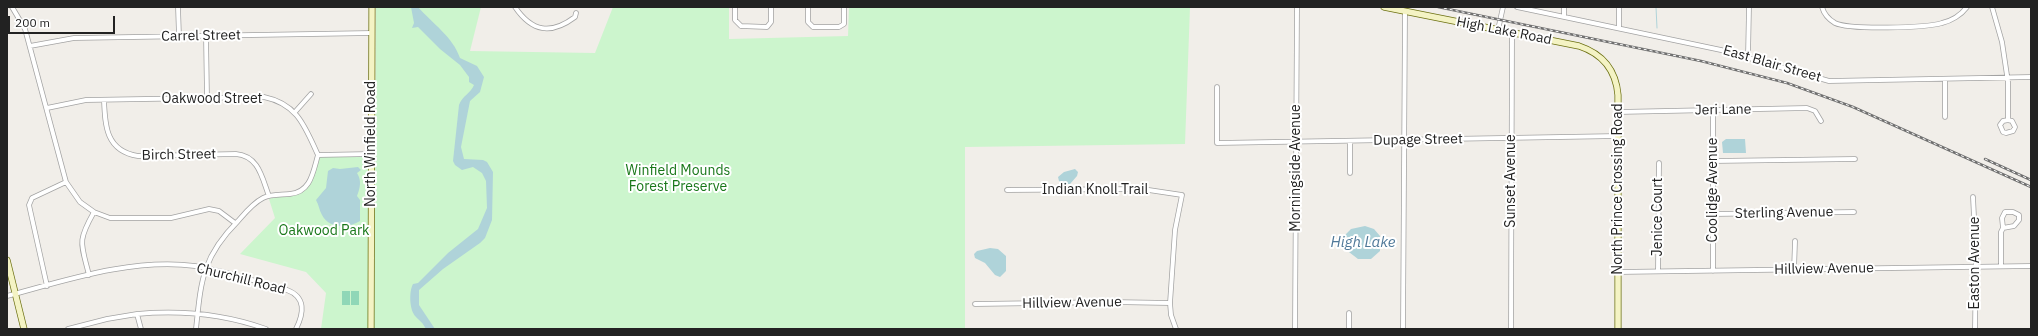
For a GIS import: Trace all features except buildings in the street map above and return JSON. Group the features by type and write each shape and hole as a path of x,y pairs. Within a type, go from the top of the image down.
{"street":[{"path":"12,7 23,24 30,46 66,182 80,202 94,212 118,219 171,218 209,209 219,211 235,223"},
{"path":"178,7 178,36"},
{"name":"North Winfield Road","path":"370,329 372,7"},
{"path":"515,7 526,21 549,29 557,28 570,21 575,17 576,13"},
{"path":"735,7 735,20 741,26 767,27 771,22 771,7"},
{"path":"808,7 808,22 813,27 839,27 844,24 844,7"},
{"name":"Morningside Avenue","path":"1295,329 1297,7"},
{"name":"High Lake Road","path":"1384,7 1579,46 1598,55"},
{"path":"1498,30 1503,7"},
{"name":"East Blair Street","path":"1517,7 1748,56 1830,81 2031,77"},
{"path":"1564,7 1564,17"},
{"path":"1619,7 1619,28"},
{"path":"1748,56 1749,7"},
{"path":"1822,7 1828,18 1835,23 1849,26 1869,27 1935,25 1954,18 1967,7"},
{"path":"1992,7 2002,42 2007,78 2008,120"},
{"path":"1403,329 1405,11"},
{"name":"Carrel Street","path":"30,46 74,38 372,33"},
{"name":"Sunset Avenue","path":"1511,329 1512,33"},
{"path":"206,36 208,98"},
{"name":"North Prince Crossing Road","path":"1598,55 1608,64 1616,79 1618,112 1618,329"},
{"path":"1945,117 1946,79"},
{"name":"Dupage Street","path":"1217,87 1217,143 1618,136"},
{"path":"295,112 311,94"},
{"name":"Oakwood Street","path":"47,108 79,101 264,97 282,103 295,112 305,126 318,155"},
{"name":"Birch Street","path":"104,100 107,132 116,146 123,151 138,156 236,154 243,156 254,162 259,169 269,196"},
{"name":"Jeri Lane","path":"1618,112 1807,108 1815,111 1821,121"},
{"name":"Coolidge Avenue","path":"1713,110 1713,271"},
{"path":"1350,141 1350,173"},
{"path":"196,329 205,268 219,242 235,223 258,202 269,196 296,193 306,187 311,179 318,155 371,154"},
{"path":"1713,161 1854,159"},
{"name":"Jenice Court","path":"1658,163 1658,272"},
{"path":"47,286 29,205 32,198 66,182"},
{"name":"Indian Knoll Trail","path":"1007,190 1142,189 1182,195 1175,230 1170,303"},
{"name":"Easton Avenue","path":"1973,197 1976,267 1975,329"},
{"path":"89,275 81,241 83,233 94,212"},
{"name":"Sterling Avenue","path":"1713,214 1854,212"},
{"path":"2001,266 2001,232 2004,228 2002,218 2005,212 2013,212 2019,215 2019,220 2014,226 2004,228"},
{"path":"1794,270 1795,241"},
{"path":"7,260 24,329"},
{"name":"Churchill Road","path":"7,296 89,275 144,266 174,265 205,268 287,290 297,295 303,309 302,316 296,329"},
{"name":"Hillview Avenue","path":"1618,272 2031,266"},
{"path":"1170,303 1172,319 1176,329"},
{"name":"Hillview Avenue","path":"975,304 1170,303"},
{"path":"68,329 107,319 137,314 168,312 198,313 232,319 266,329"},
{"path":"1349,313 1349,329"},
{"path":"137,314 141,329"}],"green space":[{"name":"Winfield Mounds Forest Preserve","path":"376,7 481,7 470,51 595,53 613,7 729,7 729,39 848,36 849,7 1190,7 1185,144 965,147 965,329 374,329"},
{"name":"Oakwood Park","path":"319,156 368,156 368,329 321,329 326,293 306,272 240,254 275,218 269,199 298,193 308,185 314,175"},
{"path":"342,291 350,291 350,305 342,305"},
{"path":"351,291 359,291 359,305 351,305"}],"water":[{"path":"411,7 418,7 452,43 460,58 477,66 484,77 480,92 470,101 461,147 464,159 483,160 487,162 493,172 492,220 485,238 443,269 419,290 419,305 435,329 426,329 412,310 410,296 413,284 418,283 448,253 478,229 487,208 486,181 482,173 473,167 462,170 455,165 453,161 459,105 474,85 469,82 469,77 460,65 440,49 418,27 412,28 414,23"},
{"path":"1726,139 1745,139 1746,153 1723,153 1722,142"},
{"path":"358,167 361,170 357,173 360,182 357,196 360,200 360,221 345,226 329,223 322,215 316,200 326,188 328,171 333,168 340,169"},
{"path":"1075,169 1078,172 1077,176 1070,184 1062,184 1059,181 1058,177 1064,172"},
{"name":"High Lake","path":"1365,226 1374,229 1380,236 1380,251 1371,259 1358,259 1345,249 1344,236 1351,229"},
{"path":"990,248 998,249 1006,256 1006,271 1000,277 995,275 985,263 975,258 974,254 977,251"}],"waterway":[{"path":"1656,7 1657,28"}],"railway":[{"path":"1438,7 1701,61 1787,83 1853,107 2031,187"},
{"path":"1985,159 2031,180"}]}
